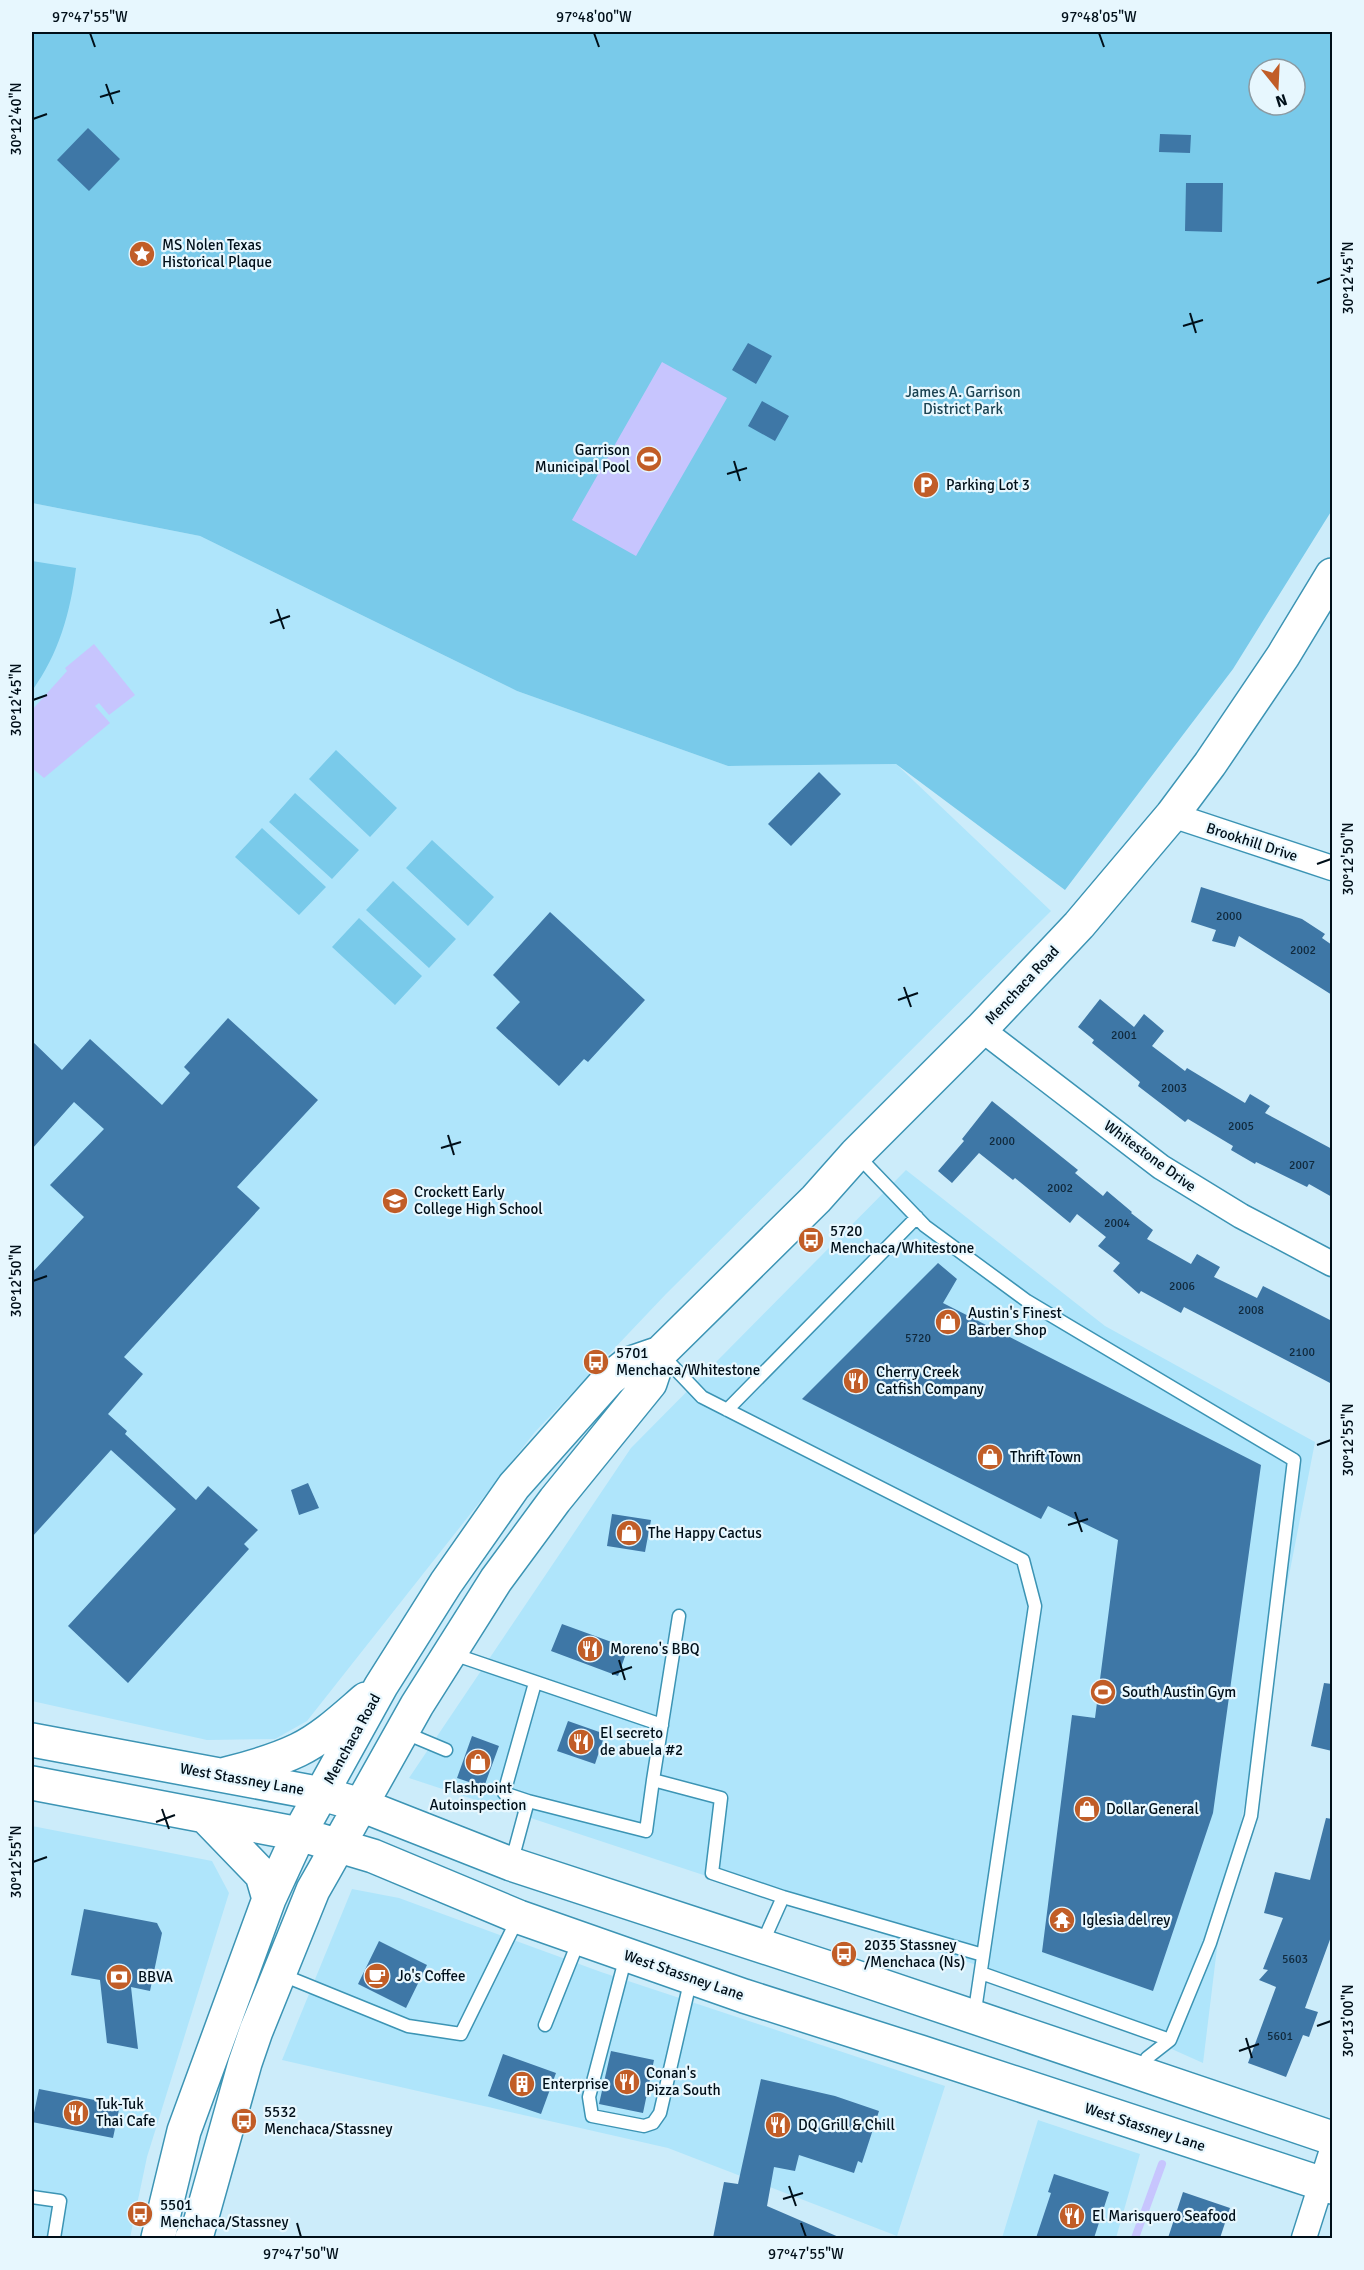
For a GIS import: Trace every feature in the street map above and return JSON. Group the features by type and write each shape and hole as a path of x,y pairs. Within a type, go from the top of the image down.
{"main road":[{"name":"Menchaca Road","path":"158,2238 184,2132 268,1899 299,1834 381,1686 429,1609 514,1486 609,1378 628,1364 660,1353 816,1199 856,1154 981,1029 1079,925 1172,815 1210,764 1283,656 1332,575"},
{"name":"Menchaca Road","path":"192,2238 197,2234 245,2063 313,1890 449,1652 528,1536 650,1383 660,1353"},
{"path":"219,1775 260,1765 298,1750 337,1723 381,1686"},
{"name":"West Stassney Lane","path":"32,1740 322,1794 361,1805 511,1863 1332,2138"},
{"name":"West Stassney Lane","path":"32,1783 299,1834 339,1844 519,1917 580,1939 1327,2186"},
{"path":"206,1817 262,1875 268,1899"},
{"path":"692,1977 720,1933"},
{"path":"999,2079 1015,2033"}],"street":[{"name":"Brookhill Drive","path":"1172,815 1332,868"},
{"name":"Whitestone Drive","path":"981,1029 1161,1167 1241,1216 1332,1264"},
{"path":"1304,2238 1327,2186 1332,2150"}],"lane":[{"path":"856,1154 917,1217 1027,1301 1294,1461 1251,1816 1210,1943 1170,2040 1147,2058 1142,2073"},
{"path":"727,1410 917,1217"},
{"path":"660,1353 702,1397 1023,1560 1035,1606 974,2018"},
{"path":"535,1683 504,1793 646,1831 679,1616"},
{"path":"449,1652 662,1725"},
{"path":"402,1731 446,1750"},
{"path":"653,1780 721,1798 712,1874 983,1955"},
{"path":"511,1863 528,1801"},
{"path":"761,1946 783,1897"},
{"path":"279,1973 408,2026 461,2034 519,1917"},
{"path":"545,2025 580,1939"},
{"path":"627,1955 589,2097 592,2116 644,2126 654,2123 660,2113 692,1977"},
{"path":"981,1973 1170,2040"},
{"path":"32,2197 60,2201 54,2238"}],"shaded area":[{"name":"Garrison Municipal Pool","path":"662,362 727,398 636,556 572,520"},
{"name":"Crockett Early College High School","path":"32,503 200,536 517,691 728,766 896,764 1051,911 666,1294 535,1432 307,1721 275,1739 207,1740 32,1701"},
{"path":"94,644 135,695 109,715 99,703 95,706 110,723 44,778 32,768 32,710 67,671 65,668"},
{"path":"906,1170 1105,1326 1315,1442 1218,1940 1203,2063 1004,1974 409,1778 631,1448"},
{"path":"32,1826 212,1861 229,1893 147,2157 130,2238 32,2238"},
{"path":"352,1889 399,1898 601,1972 945,2086 897,2236 668,2148 282,2060"},
{"path":"1038,2120 1140,2154 1116,2238 1002,2238"}],"green space":[{"name":"James A. Garrison District Park","path":"32,32 1332,32 1332,510 1233,669 1065,890 896,764 728,766 517,691 200,536 32,503"},
{"path":"32,561 76,568 62,632 49,662 32,691"},
{"path":"336,750 397,808 370,837 309,779"},
{"path":"295,793 359,850 332,879 269,822"},
{"path":"262,828 326,887 299,915 235,857"},
{"path":"432,840 494,897 468,926 406,868"},
{"path":"393,881 456,939 429,968 366,910"},
{"path":"359,918 422,976 395,1005 332,947"}],"building":[{"path":"88,128 120,159 89,191 57,160"},
{"path":"1160,134 1191,135 1190,153 1159,152"},
{"path":"1186,183 1223,183 1222,232 1185,231"},
{"path":"748,343 772,356 756,384 732,370"},
{"path":"762,401 789,416 775,441 748,426"},
{"path":"819,772 841,794 791,846 768,824"},
{"path":"1201,887 1302,919 1325,934 1322,938 1332,945 1332,995 1239,936 1235,947 1212,941 1216,930 1191,922"},
{"path":"550,912 645,1000 588,1062 584,1059 559,1086 496,1028 520,1002 493,975"},
{"path":"1100,999 1134,1027 1144,1014 1164,1031 1152,1046 1185,1071 1187,1068 1245,1103 1250,1094 1270,1106 1265,1113 1332,1149 1332,1197 1309,1184 1307,1187 1256,1162 1255,1164 1231,1150 1233,1146 1188,1119 1185,1122 1138,1086 1140,1082 1092,1043 1094,1040 1078,1027"},
{"path":"228,1018 318,1100 237,1187 260,1208 124,1357 143,1374 108,1414 127,1431 125,1434 196,1500 208,1486 258,1530 244,1544 249,1549 128,1683 68,1626 176,1509 111,1450 32,1537 32,1273 84,1217 50,1185 104,1129 74,1102 32,1149 32,1041 62,1070 90,1039 162,1105 190,1073 184,1067"},
{"path":"992,1101 1078,1170 1075,1173 1103,1196 1107,1191 1153,1230 1147,1239 1191,1264 1197,1254 1220,1267 1214,1277 1257,1298 1263,1286 1332,1321 1332,1384 1184,1307 1181,1313 1141,1291 1139,1294 1113,1271 1120,1263 1098,1246 1106,1237 1077,1214 1070,1223 1015,1178 1013,1180 979,1153 952,1183 938,1171 964,1141 962,1139"},
{"path":"938,1263 957,1279 943,1303 1261,1465 1213,1813 1153,1991 1042,1952 1072,1715 1095,1718 1118,1540 1048,1506 1041,1519 802,1399"},
{"path":"308,1483 319,1508 299,1515 291,1490"},
{"name":"The Happy Cactus","path":"612,1514 651,1520 645,1552 607,1546"},
{"name":"Moreno's BBQ","path":"562,1624 628,1648 618,1676 551,1651"},
{"path":"1324,1683 1332,1684 1332,1751 1311,1746"},
{"name":"El secreto de abuela #2","path":"568,1721 605,1734 595,1764 557,1751"},
{"name":"Flashpoint Autoinspection","path":"472,1736 499,1746 484,1787 457,1778"},
{"path":"1326,1818 1332,1819 1332,1934 1305,2008 1318,2012 1309,2037 1303,2035 1286,2077 1248,2063 1276,1987 1259,1980 1268,1970 1263,1969 1283,1918 1264,1913 1275,1872 1310,1880"},
{"name":"BBVA","path":"84,1909 157,1923 162,1933 150,1991 131,1987 138,2049 107,2043 100,1980 71,1975"},
{"path":"379,1941 427,1965 406,2008 358,1984"},
{"name":"Conan's Pizza South","path":"611,2051 654,2060 643,2113 599,2104"},
{"name":"Enterprise","path":"503,2054 556,2073 541,2114 488,2096"},
{"path":"761,2079 835,2096 879,2111 862,2163 858,2161 854,2173 799,2155 795,2171 774,2167 767,2206 841,2238 713,2238 724,2182 738,2184"},
{"name":"Tuk-Tuk Thai Cafe","path":"39,2089 120,2105 113,2138 32,2122"},
{"name":"El Marisquero Seafood","path":"1054,2174 1109,2192 1094,2238 1036,2238 1051,2193 1048,2192"},
{"path":"1183,2192 1230,2208 1220,2238 1168,2238"}],"waterway":[{"path":"1135,2238 1162,2164"}],"place":[{"name":"MS Nolen Texas Historical Plaque","path":"142,254"},
{"name":"Garrison Municipal Pool","path":"649,459"},
{"name":"Parking Lot 3","path":"926,485"},
{"name":"Crockett Early College High School","path":"395,1201"},
{"name":"5720 Menchaca/Whitestone","path":"811,1240"},
{"name":"Austin's Finest Barber Shop","path":"948,1322"},
{"name":"5701 Menchaca/Whitestone","path":"596,1362"},
{"name":"Cherry Creek Catfish Company","path":"856,1381"},
{"name":"Thrift Town","path":"990,1457"},
{"name":"The Happy Cactus","path":"629,1533"},
{"name":"Moreno's BBQ","path":"590,1649"},
{"name":"South Austin Gym","path":"1103,1692"},
{"name":"El secreto de abuela #2","path":"581,1742"},
{"name":"Flashpoint Autoinspection","path":"478,1762"},
{"name":"Dollar General","path":"1087,1809"},
{"name":"Iglesia del rey","path":"1062,1920"},
{"name":"2035 Stassney /Menchaca (Ns)","path":"844,1954"},
{"name":"Jo's Coffee","path":"377,1976"},
{"name":"BBVA","path":"119,1977"},
{"name":"Conan's Pizza South","path":"627,2082"},
{"name":"Enterprise","path":"522,2084"},
{"name":"Tuk-Tuk Thai Cafe","path":"76,2113"},
{"name":"5532 Menchaca/Stassney","path":"244,2121"},
{"name":"DQ Grill & Chill","path":"778,2125"},
{"name":"5501 Menchaca/Stassney","path":"140,2214"},
{"name":"El Marisquero Seafood","path":"1072,2216"}]}
